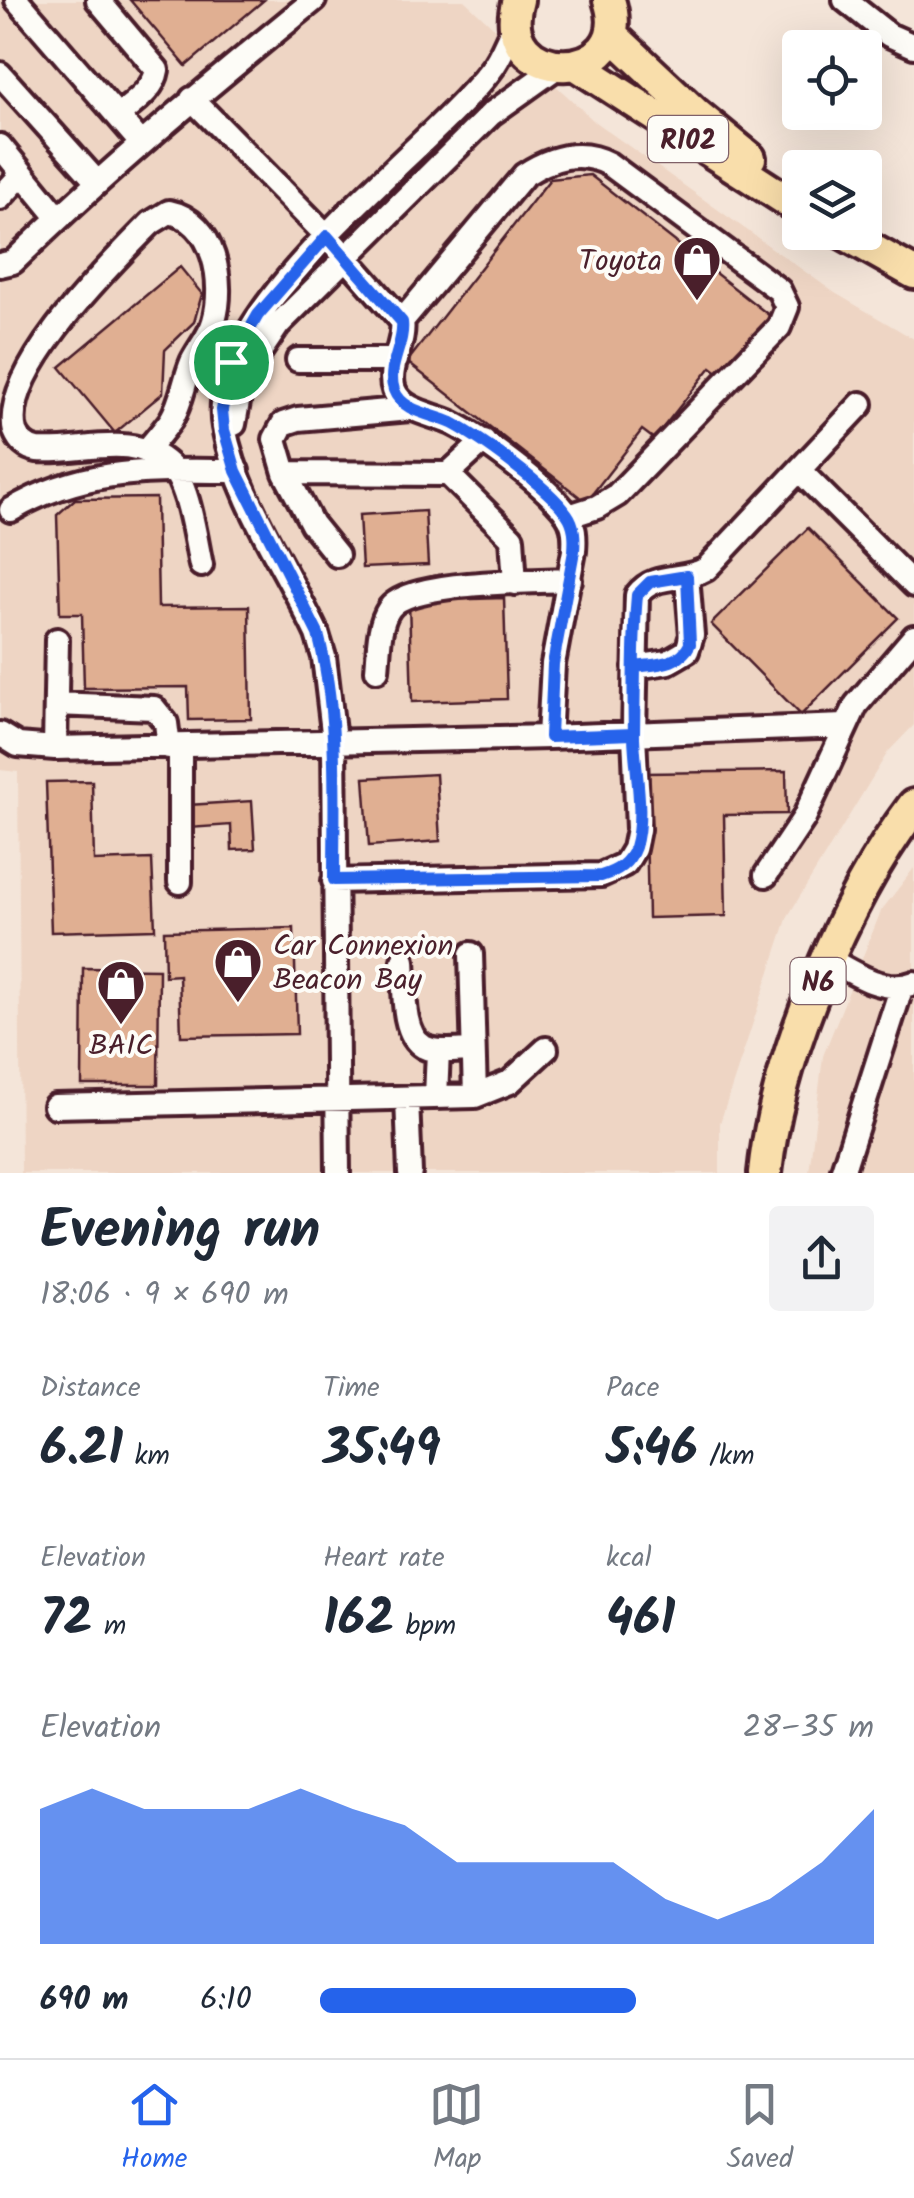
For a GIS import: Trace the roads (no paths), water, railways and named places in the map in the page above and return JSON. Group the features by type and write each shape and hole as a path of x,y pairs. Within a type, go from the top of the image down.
{"highway":[{"name":"N6","path":"765,1173 767,1149 790,1060 827,958 864,885 914,806"}],"main road":[{"path":"567,66 598,54 611,34 609,0"},
{"name":"R102","path":"516,7 519,40 528,52 567,66 782,198"},
{"name":"R102","path":"611,34 721,135 782,179"},
{"path":"882,241 914,259"},
{"path":"874,250 914,272"}],"street":[{"path":"18,0 141,144"},
{"path":"98,0 157,70 148,90 118,116"},
{"path":"0,265 12,262 192,99 314,0"},
{"path":"844,0 889,35 914,46"},
{"path":"338,1173 334,740 324,658 318,634 234,462 222,410 231,362 258,315 327,236 492,69 516,7"},
{"path":"234,462 235,411 248,368 278,325 491,114 567,66"},
{"path":"0,74 97,182"},
{"path":"192,99 327,236 402,322 394,390 410,409"},
{"path":"0,146 58,217"},
{"path":"402,322 524,175 540,164 572,156 597,158 609,164 778,290 787,307 778,327 617,494 597,507 568,516"},
{"path":"0,198 22,174"},
{"path":"147,450 171,420 192,362 215,319 212,249 190,222 169,212 150,223 43,338 21,379 11,410 16,433 27,447 50,450 117,446 147,450 174,471 186,500 201,565"},
{"path":"298,360 396,360"},
{"path":"334,880 601,876 626,864 638,829 634,734 637,595 650,582 706,569 861,404"},
{"path":"337,555 312,524 285,474 275,439 283,424 298,419 410,409 448,422 484,441 568,516 575,536 553,664 550,737"},
{"path":"285,474 448,474 484,441"},
{"path":"11,510 54,486 75,480 234,462"},
{"path":"799,470 914,585"},
{"path":"448,474 512,538 516,583"},
{"path":"635,667 668,662 687,652 692,635 687,576"},
{"path":"378,670 382,623 387,611 404,597 438,588 570,580"},
{"path":"766,875 804,818 845,726 872,682 914,637"},
{"path":"55,748 57,640"},
{"path":"56,704 154,708 166,723 174,746 180,882"},
{"path":"0,734 18,745 55,748 845,726"},
{"path":"471,954 475,1096"},
{"path":"827,958 857,976 908,986 842,1173"},
{"path":"403,961 412,1033 424,1046 438,1051 474,1050"},
{"path":"55,1106 475,1096 510,1082 546,1049"},
{"path":"436,1097 438,1051"},
{"path":"408,1098 410,1173"}],"place":[{"name":"Toyota","path":"697,302"},
{"name":"Car Connexion Beacon Bay","path":"238,1004"},
{"name":"BAIC","path":"121,1026"}]}
